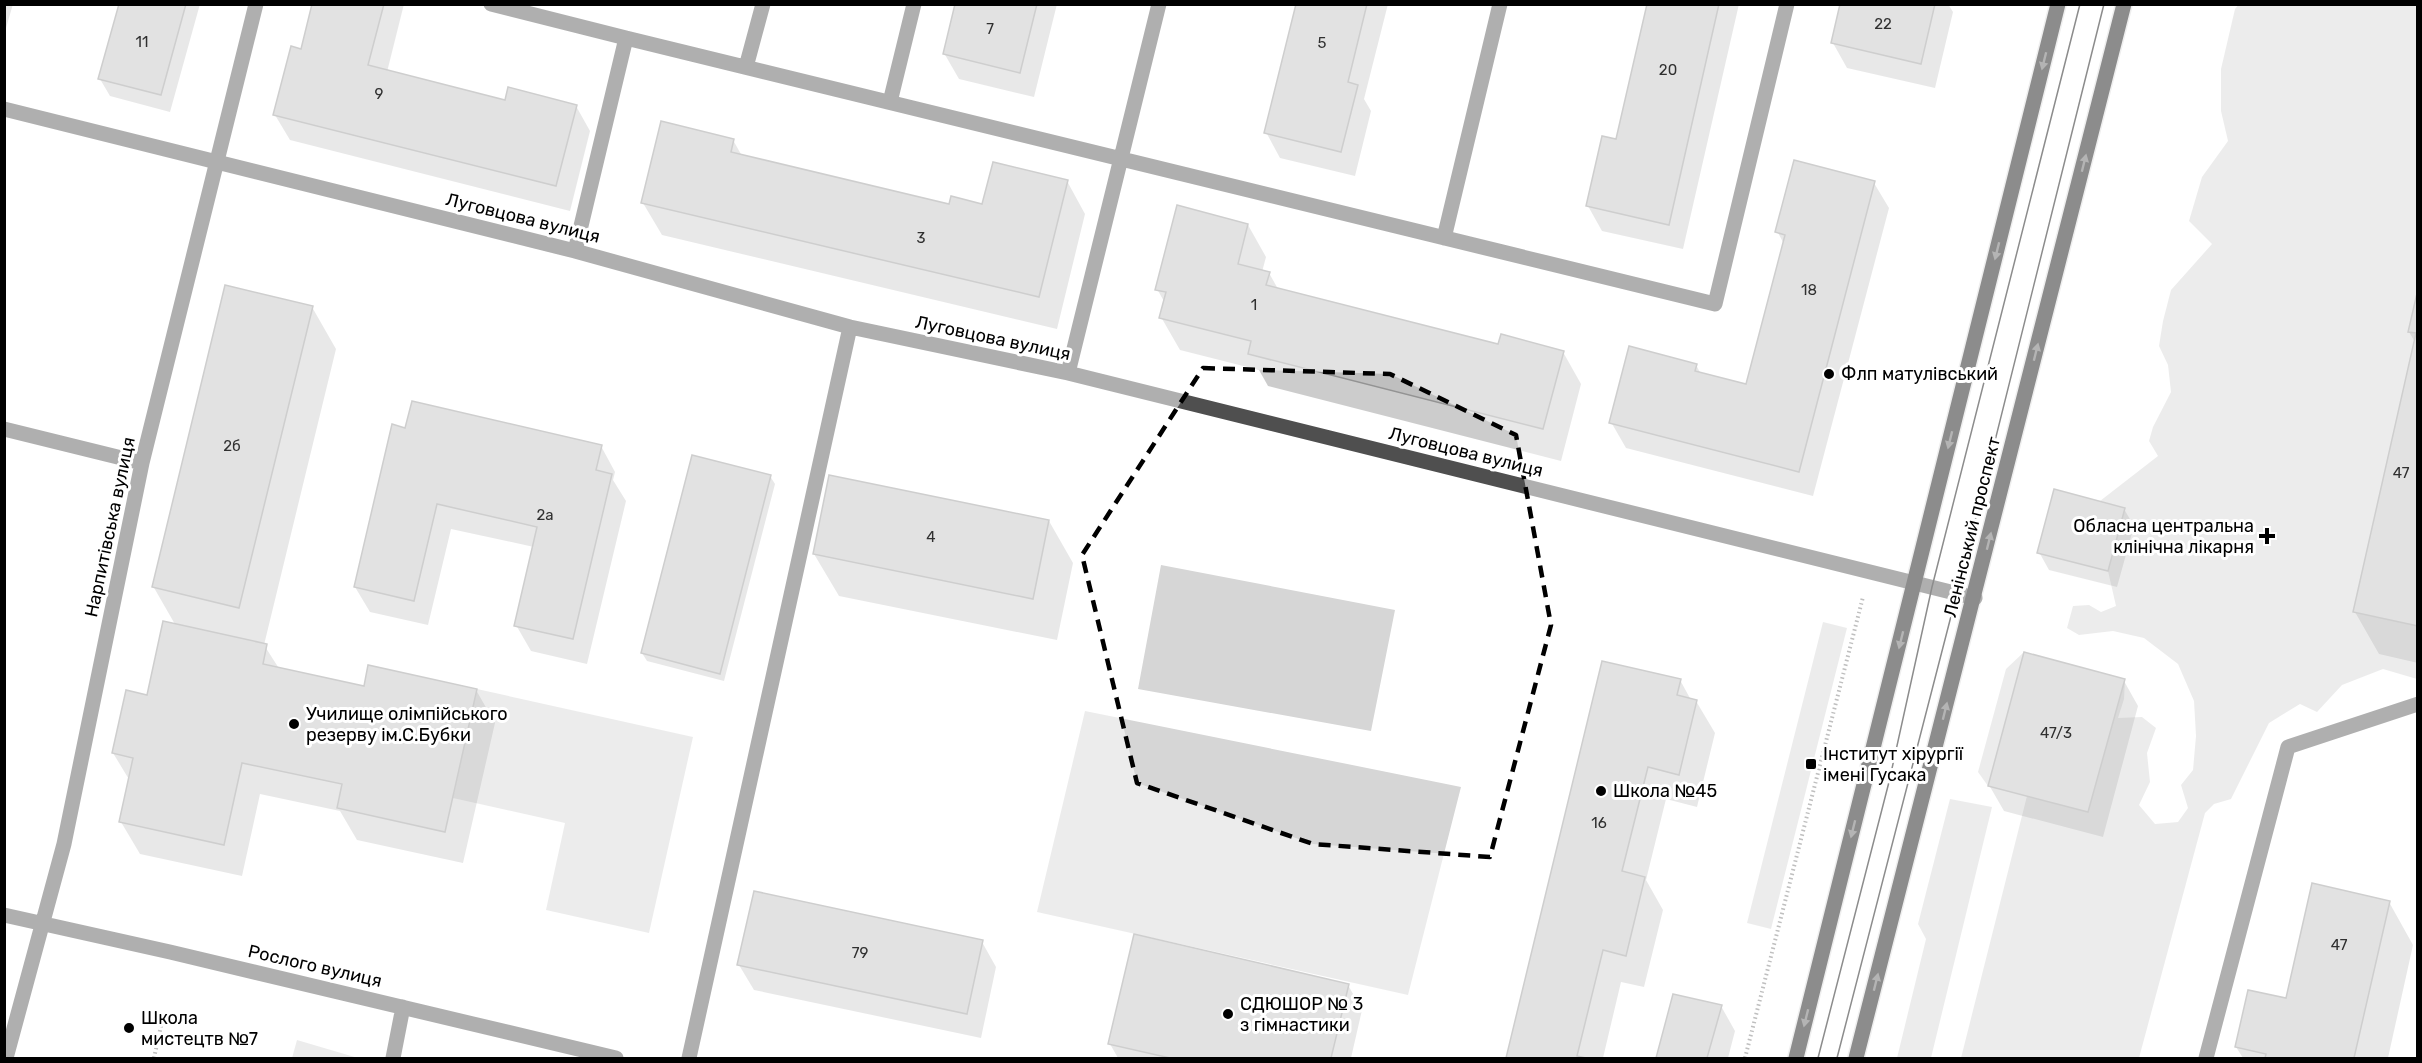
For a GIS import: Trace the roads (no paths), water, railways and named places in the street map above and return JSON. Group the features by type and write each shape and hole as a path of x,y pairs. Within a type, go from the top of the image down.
{"main road":[{"path":"1796,1059 2058,4"},
{"name":"Ленінський проспект","path":"1856,1059 1975,598 2124,4"}],"street":[{"name":"Нарпитівська вулиця","path":"6,1059 72,810 142,463 256,4"},
{"path":"491,4 1715,303 1787,4"},
{"path":"746,67 763,4"},
{"path":"890,102 914,4"},
{"path":"1068,374 1159,4"},
{"path":"1444,238 1500,4"},
{"path":"575,251 626,38"},
{"name":"Луговцова вулиця","path":"4,110 575,251 850,327 1068,374 1975,598"},
{"path":"689,1059 850,327"},
{"path":"4,429 142,463"},
{"path":"2206,1059 2288,747 2418,704"},
{"name":"Рослого вулиця","path":"4,915 403,1007 616,1059"},
{"path":"393,1059 403,1007"}],"tram line":[{"path":"1818,1058 1889,782 1932,587 2080,4"},
{"path":"1837,1058 1957,593 2104,4"}],"place":[{"name":"Флп матулівський","path":"1829,374"},
{"name":"Обласна центральна клінічна лікарня","path":"2267,536"},
{"name":"Училище олімпійського резерву ім.С.Бубки","path":"294,724"},
{"name":"Інститут хірургії імені Гусака","path":"1811,764"},
{"name":"Школа №45","path":"1601,791"},
{"name":"СДЮШОР № 3 з гімнастики","path":"1228,1014"},
{"name":"Школа мистецтв №7","path":"129,1028"}]}
